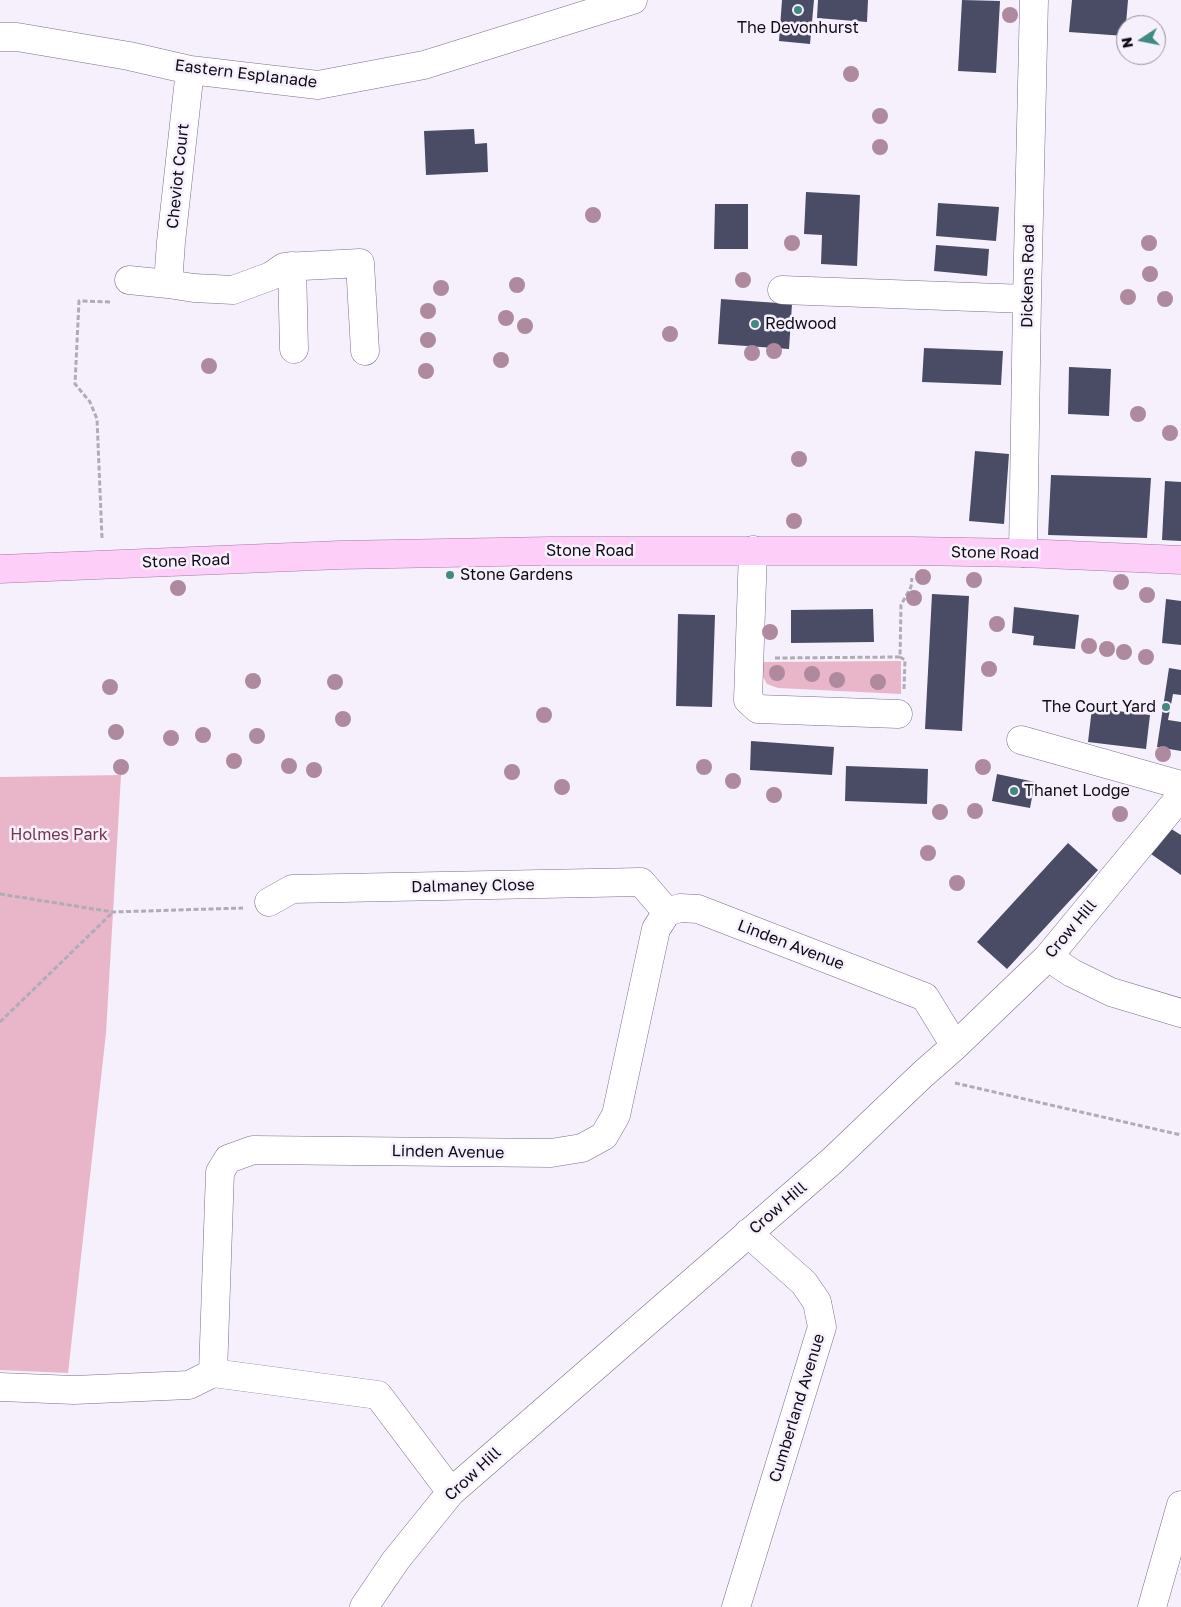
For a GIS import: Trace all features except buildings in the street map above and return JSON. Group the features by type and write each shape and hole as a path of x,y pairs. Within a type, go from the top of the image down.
{"main road":[{"name":"Stone Road","path":"0,569 340,555 549,551 753,550 1024,553 1181,560"}],"street":[{"name":"Eastern Esplanade","path":"0,37 17,37 111,53 190,70 318,85 424,65 633,0"},
{"name":"Dickens Road","path":"1024,553 1027,299 1034,0"},
{"name":"Cheviot Court","path":"168,284 190,70"},
{"path":"129,280 194,288 233,290 281,271 360,263 365,350"},
{"path":"281,271 294,350"},
{"path":"782,290 1027,299"},
{"path":"753,550 748,700 758,709 898,714"},
{"path":"1020,740 1181,785"},
{"name":"Crow Hill","path":"364,1607 396,1560 451,1492 833,1160 1048,957 1181,796"},
{"name":"Dalmaney Close","path":"269,902 292,889 641,882 667,912"},
{"name":"Linden Avenue","path":"213,1373 220,1172 228,1159 253,1150 551,1154 582,1148 604,1136 616,1115 656,929 667,912 680,908 698,909 925,997 955,1046"},
{"path":"1048,957 1072,973 1111,992 1181,1013"},
{"name":"Cumberland Avenue","path":"736,1607 822,1327 817,1302 804,1282 748,1234"},
{"path":"0,1387 74,1390 189,1385 213,1373 378,1395 451,1492"},
{"path":"1152,1607 1181,1505"}],"path":[{"path":"79,301 75,384 90,402 97,419 103,565"},
{"path":"900,657 901,605 911,587 912,580"},
{"path":"750,658 900,657 904,660 904,696 898,714"},
{"path":"0,894 113,912 237,910 269,902"},
{"path":"0,1022 113,912"},
{"path":"922,1075 1181,1135"}],"green space":[{"path":"901,661 901,694 778,688 767,684 761,673 762,662"},
{"name":"Holmes Park","path":"121,775 106,1033 68,1373 0,1370 0,777"}],"place":[{"name":"The Devonhurst","path":"798,10"},
{"name":"Redwood","path":"755,324"},
{"name":"Stone Gardens","path":"450,575"},
{"name":"The Court Yard","path":"1166,707"},
{"name":"Thanet Lodge","path":"1014,791"}]}
